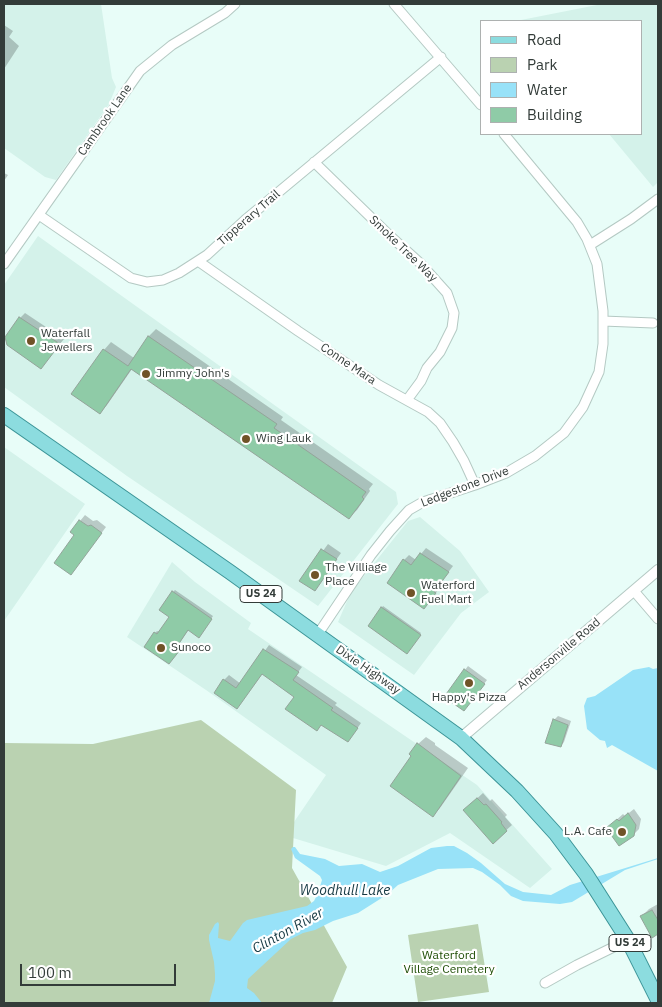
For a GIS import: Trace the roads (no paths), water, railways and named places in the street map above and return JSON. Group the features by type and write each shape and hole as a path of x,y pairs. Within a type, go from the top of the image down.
{"main road":[{"name":"Dixie Highway","path":"4,415 318,634 461,738 517,791 556,834 597,889 628,940 658,1000"}],"street":[{"name":"Cambrook Lane","path":"4,264 140,71 172,45 225,13 235,4"},
{"path":"394,4 480,104"},
{"name":"Tipperary Trail","path":"38,215 131,278 146,282 163,280 198,261 441,57"},
{"name":"Ledgestone Drive","path":"318,634 371,555 409,510 422,502 506,473 535,456 564,433 583,407 599,372 604,321 597,264 590,245 577,222 505,135"},
{"name":"Smoke Tree Way","path":"314,162 420,263 447,293 454,313 452,328 440,352 427,368 421,381 407,400"},
{"path":"590,245 631,220 658,199"},
{"name":"Conne Mara","path":"198,261 298,331 379,384 428,412 440,423 464,461 475,485"},
{"path":"604,321 653,323"},
{"name":"Andersonville Road","path":"461,738 658,570"},
{"path":"634,591 658,619"},
{"path":"545,983 628,940"}],"water":[{"path":"649,667 653,669 658,668 658,771 612,745 607,748 605,741 600,740 587,729 584,706 587,698 595,696 633,670"},
{"name":"Woodhull Lake","path":"454,846 467,853 505,884 523,892 551,895 570,885 658,859 625,870 572,902 560,904 523,901 511,896 500,885 473,868 438,869 398,885 388,894 358,913 333,921 291,939 248,979 247,988 262,1003 209,1003 215,974 209,935 215,924 218,922 219,924 218,938 230,941 247,920 307,906 314,901 322,880 320,876 295,858 291,849 293,847 300,854 325,859 339,866 362,864 380,872 398,866 431,848"}],"place":[{"name":"Waterfall Jewellers","path":"31,341"},
{"name":"Jimmy John's","path":"146,374"},
{"name":"Wing Lauk","path":"246,439"},
{"name":"The Villiage Place","path":"315,575"},
{"name":"Waterford Fuel Mart","path":"411,593"},
{"name":"Sunoco","path":"161,648"},
{"name":"Happy's Pizza","path":"469,683"},
{"name":"L.A. Cafe","path":"622,832"}],"water label":[{"name":"Clinton River","path":"288,931"}],"park label":[{"name":"Waterford Village Cemetery","path":"449,963"}]}
